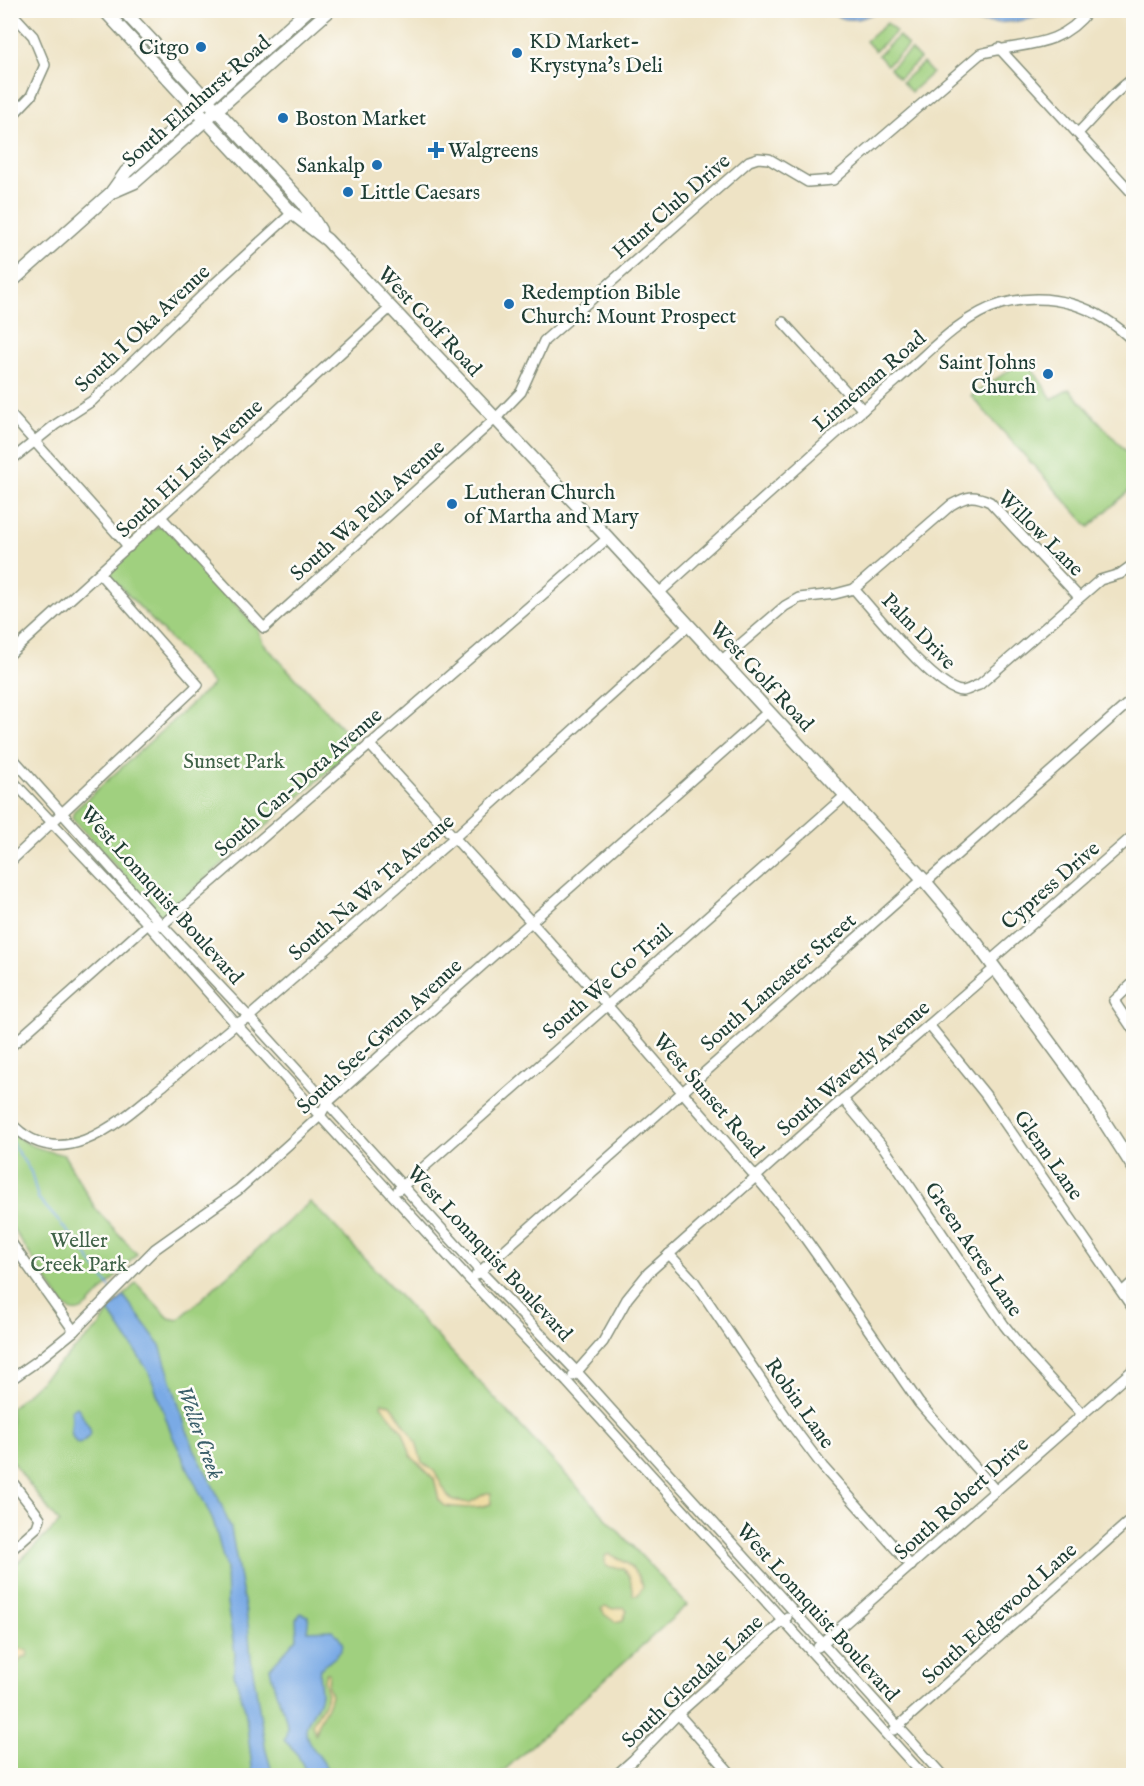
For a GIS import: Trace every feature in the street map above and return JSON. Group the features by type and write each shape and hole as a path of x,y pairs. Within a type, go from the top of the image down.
{"main road":[{"name":"West Golf Road","path":"104,10 292,213 326,239 608,538 925,880 992,964 1078,1081 1134,1168"},
{"name":"West Golf Road","path":"123,10 303,203 326,239"},
{"name":"South Elmhurst Road","path":"10,283 111,193 126,172 308,10"},
{"name":"South Elmhurst Road","path":"111,193 135,182 330,10"}],"street":[{"name":"Hunt Club Drive","path":"495,419 521,392 544,341 749,161 758,158 770,159 808,182 833,180 980,54 999,48 1048,41 1070,30 1089,10"},
{"path":"10,11 33,36 45,65 31,96 10,118"},
{"path":"999,48 1134,195"},
{"path":"1078,133 1118,89 1134,78"},
{"name":"South I Oka Avenue","path":"10,461 35,440 92,401 292,213"},
{"name":"Linneman Road","path":"659,593 968,319 1000,304 1036,298 1068,302 1103,316 1134,342"},
{"name":"South Hi Lusi Avenue","path":"10,654 390,308"},
{"path":"783,322 863,410"},
{"path":"10,414 129,547"},
{"name":"South Wa Pella Avenue","path":"161,518 264,628 495,419"},
{"name":"Willow Lane","path":"854,589 951,505 964,498 977,496 990,502 1079,597"},
{"name":"South Can-Dota Avenue","path":"162,925 608,538"},
{"path":"1079,597 1100,580 1120,574 1134,564"},
{"path":"10,862 53,824 198,685 100,574"},
{"path":"721,660 785,606 799,598 835,594 854,589"},
{"name":"Palm Drive","path":"854,589 930,673 946,686 962,691 979,685 1079,597"},
{"name":"South Na Wa Ta Avenue","path":"10,1122 27,1136 58,1146 89,1139 119,1122 236,1024 249,1017 454,838 689,626"},
{"name":"South Lancaster Street","path":"470,1280 682,1090 1134,698"},
{"name":"South See-Gwun Avenue","path":"10,1380 36,1362 74,1330 155,1249 238,1190 320,1116 327,1102 769,711"},
{"name":"West Sunset Road","path":"369,744 607,1005 790,1217 919,1403 996,1491"},
{"name":"West Lonnquist Boulevard","path":"10,755 162,925 577,1372 943,1776"},
{"name":"West Lonnquist Boulevard","path":"10,778 148,924 392,1196 567,1382 924,1776"},
{"name":"South We Go Trail","path":"392,1196 846,795"},
{"name":"Cypress Drive","path":"992,964 1134,835"},
{"path":"10,1047 148,924 162,925"},
{"name":"South Waverly Avenue","path":"567,1382 603,1342 636,1287 669,1254 929,1025 992,964"},
{"path":"1134,982 1114,1001 1134,1031"},
{"name":"Glenn Lane","path":"929,1025 985,1094 1134,1310"},
{"name":"Green Acres Lane","path":"843,1099 884,1148 1004,1325 1026,1353 1082,1414"},
{"path":"10,1241 74,1330"},
{"name":"Robin Lane","path":"669,1254 694,1281 793,1427 823,1467 911,1566"},
{"path":"1122,1292 1134,1281"},
{"name":"South Robert Drive","path":"811,1653 1134,1369"},
{"path":"10,1479 40,1518 37,1527 10,1551"},
{"name":"South Edgewood Lane","path":"888,1736 1134,1517"},
{"name":"South Glendale Lane","path":"615,1776 678,1714 793,1612"},
{"path":"678,1714 733,1776"}],"green space":[{"path":"887,23 896,32 875,51 866,41"},
{"path":"899,36 908,46 887,65 878,55"},
{"path":"911,50 920,59 899,78 890,68"},
{"path":"923,63 932,73 911,92 902,82"},
{"path":"1026,359 1052,399 1069,389 1133,459 1133,487 1089,527 971,396"},
{"name":"Sunset Park","path":"157,527 167,528 258,629 263,643 358,745 162,917 72,818 74,811 213,684 111,575 113,567"},
{"name":"Weller Creek Park","path":"11,1131 29,1144 64,1155 95,1208 137,1254 88,1306 79,1311 72,1311 65,1307 11,1226"},
{"path":"310,1202 687,1605 499,1775 11,1775 11,1569 59,1523 11,1460 11,1408 100,1326 109,1311 136,1283 169,1318 178,1320"}],"sand":[{"path":"382,1402 391,1405 395,1410 416,1442 422,1462 434,1471 448,1496 453,1500 469,1503 486,1493 491,1493 491,1504 468,1508 445,1506 439,1500 434,1479 411,1456 403,1432 381,1405"},
{"path":"609,1554 626,1563 637,1574 643,1586 638,1595 633,1595 630,1578 623,1568 608,1567 605,1564 605,1556"},
{"path":"605,1606 614,1609 623,1607 627,1611 623,1620 615,1622 604,1614 602,1609"},
{"path":"20,1648 28,1651 27,1657 22,1657 12,1669 11,1650"},
{"path":"326,1673 329,1673 328,1686 331,1695 315,1734 312,1724 326,1699 324,1680"}],"water":[{"path":"828,11 877,11 859,19 846,19"},
{"path":"927,11 1052,11 1023,20 990,23 956,19"},
{"path":"124,1296 160,1345 186,1428 231,1529 248,1624 251,1659 266,1751 273,1775 253,1775 245,1709 234,1674 235,1653 227,1604 226,1569 214,1523 172,1435 149,1372 109,1311"},
{"path":"77,1407 91,1431 87,1439 79,1444 73,1438 71,1429 71,1411"},
{"path":"301,1613 309,1616 307,1631 332,1630 339,1637 343,1647 337,1656 320,1669 320,1699 306,1728 309,1742 325,1765 328,1775 308,1775 296,1752 284,1740 287,1722 270,1668 297,1638 296,1619"}],"waterway":[{"name":"Weller Creek","path":"10,1140 31,1172 38,1198 76,1241 112,1290"}],"place":[{"name":"Citgo","path":"201,47"},
{"name":"KD Market- Krystyna's Deli","path":"517,53"},
{"name":"Boston Market","path":"283,118"},
{"name":"Walgreens","path":"436,150"},
{"name":"Sankalp","path":"377,165"},
{"name":"Little Caesars","path":"348,192"},
{"name":"Redemption Bible Church: Mount Prospect","path":"509,304"},
{"name":"Saint Johns Church","path":"1048,374"},
{"name":"Lutheran Church of Martha and Mary","path":"452,504"}]}
